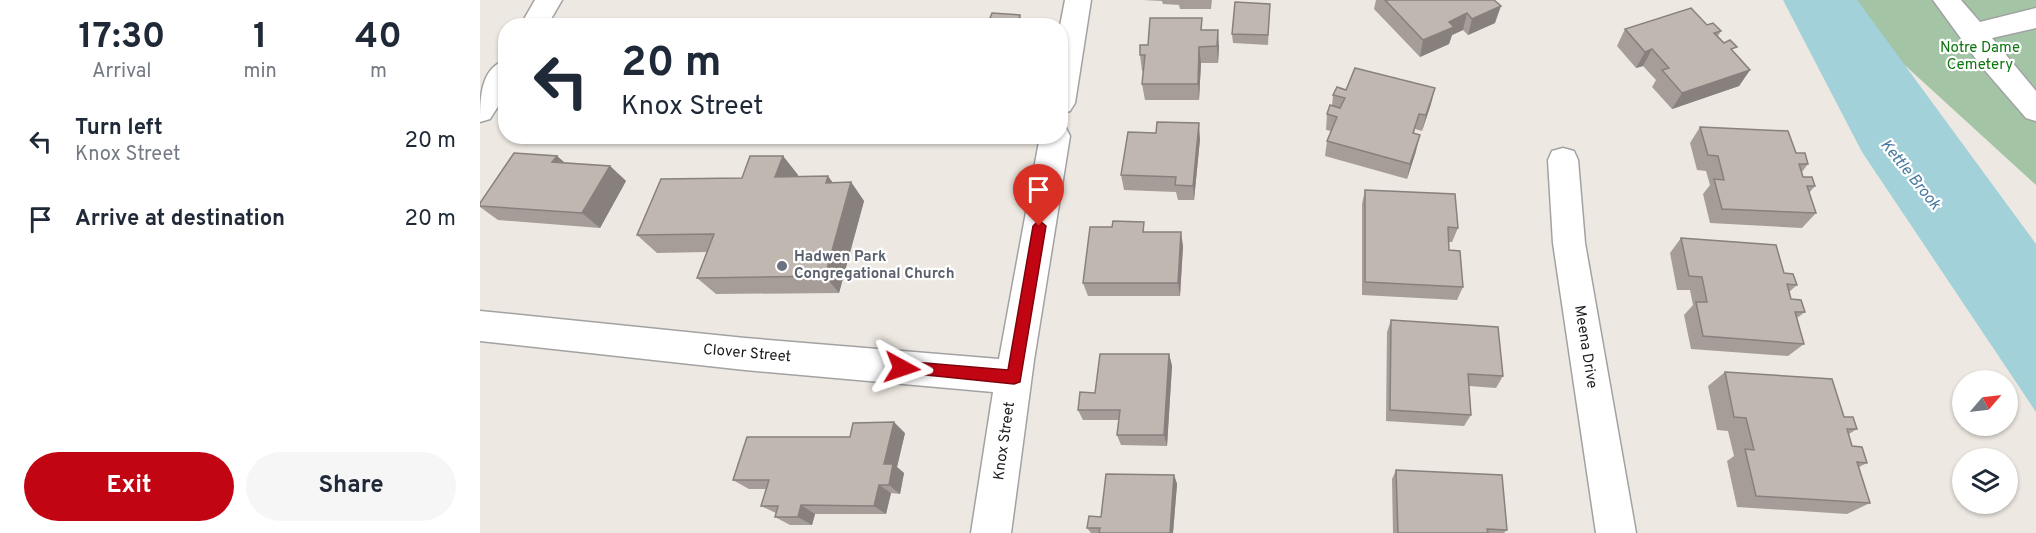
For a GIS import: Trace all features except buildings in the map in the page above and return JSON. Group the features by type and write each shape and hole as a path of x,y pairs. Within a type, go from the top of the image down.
{"street":[{"path":"538,18 549,0"},
{"path":"1068,57 1078,0"},
{"path":"1946,0 1974,33 1991,59 2036,110"},
{"path":"1974,33 2036,18"},
{"path":"480,111 498,83"},
{"name":"Knox Street","path":"991,533 1014,377 1054,144"},
{"name":"Meena Drive","path":"1563,160 1569,243 1616,533"},
{"name":"Clover Street","path":"480,326 745,354 1014,377"}],"green space":[{"name":"Notre Dame Cemetery","path":"1843,0 2036,0 2036,185 1851,16"}],"water":[{"name":"Kettle Brook","path":"1783,0 1857,0 2036,244 2036,412 2018,385 2018,370 2008,370 1862,152"}],"place":[{"name":"Hadwen Park Congregational Church","path":"782,266"}],"route":[{"path":"902,368 1014,377 1039,226"}]}
